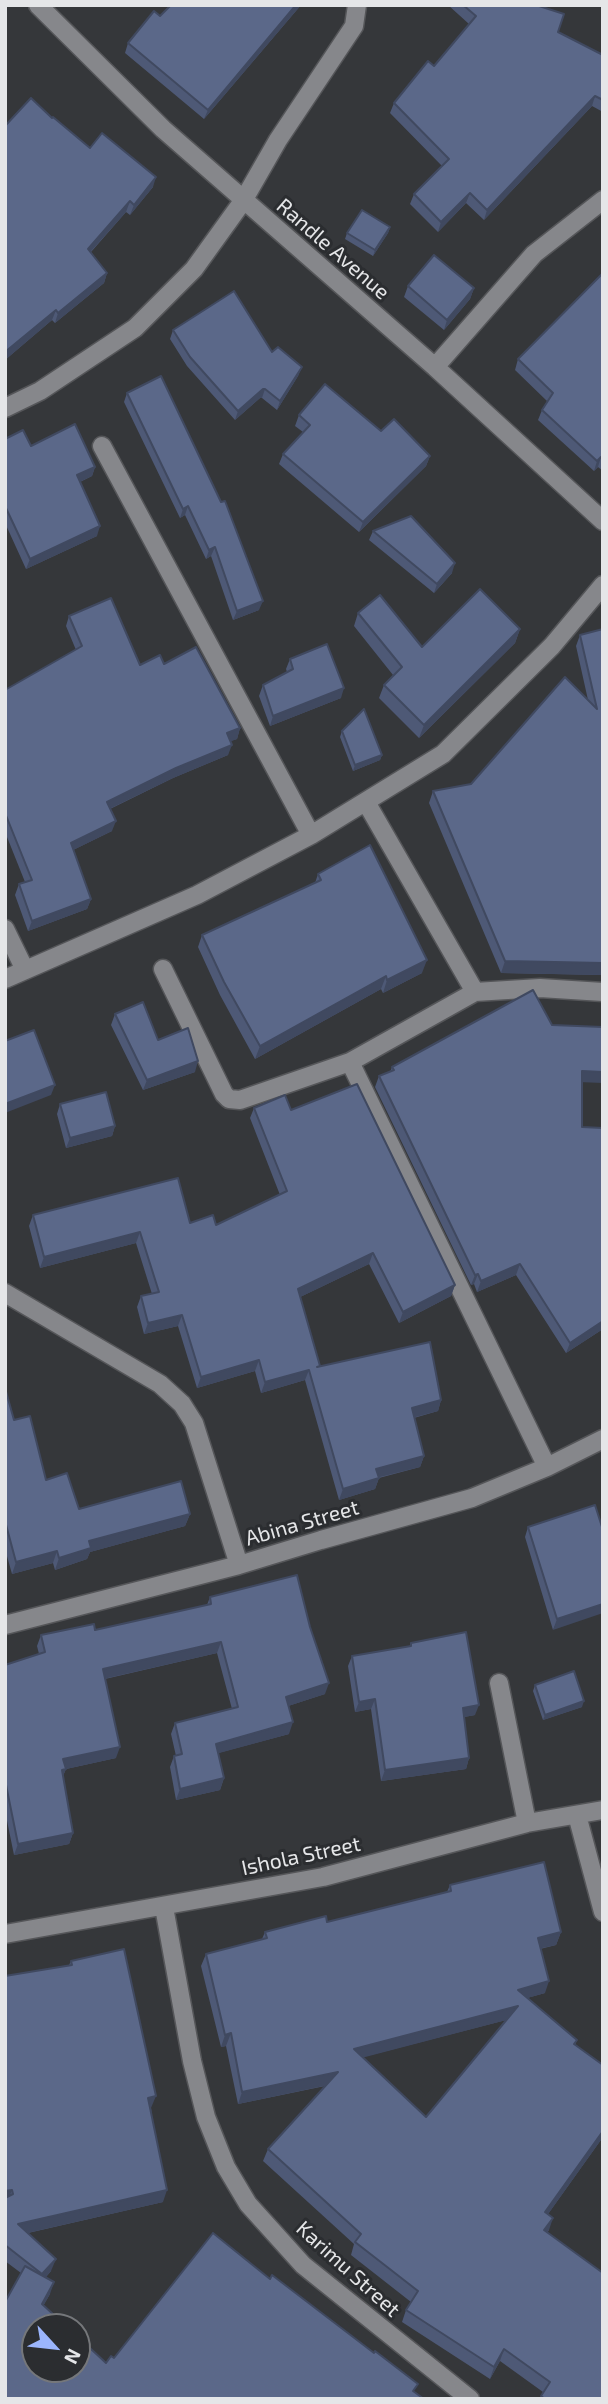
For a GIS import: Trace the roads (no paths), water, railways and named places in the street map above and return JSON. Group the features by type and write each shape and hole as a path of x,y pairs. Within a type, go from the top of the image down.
{"street":[{"name":"Randle Avenue","path":"38,5 163,130 435,367 603,521"},
{"path":"5,408 40,391 135,328 194,269 243,201 278,140 354,26 357,5"},
{"path":"435,367 534,254 603,200"},
{"path":"102,446 311,835"},
{"path":"5,979 197,895 311,835 443,754 552,646 603,584"},
{"path":"366,802 475,992"},
{"path":"5,929 25,970"},
{"path":"163,969 218,1085 229,1100 256,1096 350,1062 475,992 540,988 603,992"},
{"path":"350,1062 547,1468"},
{"path":"5,1293 160,1384 182,1404 194,1423 239,1565"},
{"name":"Abina Street","path":"5,1625 239,1565 472,1498 547,1468 603,1439"},
{"path":"499,1683 527,1823"},
{"name":"Ishola Street","path":"5,1934 323,1877 527,1823 603,1810"},
{"path":"577,1815 603,1912"},
{"name":"Karimu Street","path":"164,1907 192,2061 206,2117 226,2167 248,2204 303,2265 470,2399"}]}
